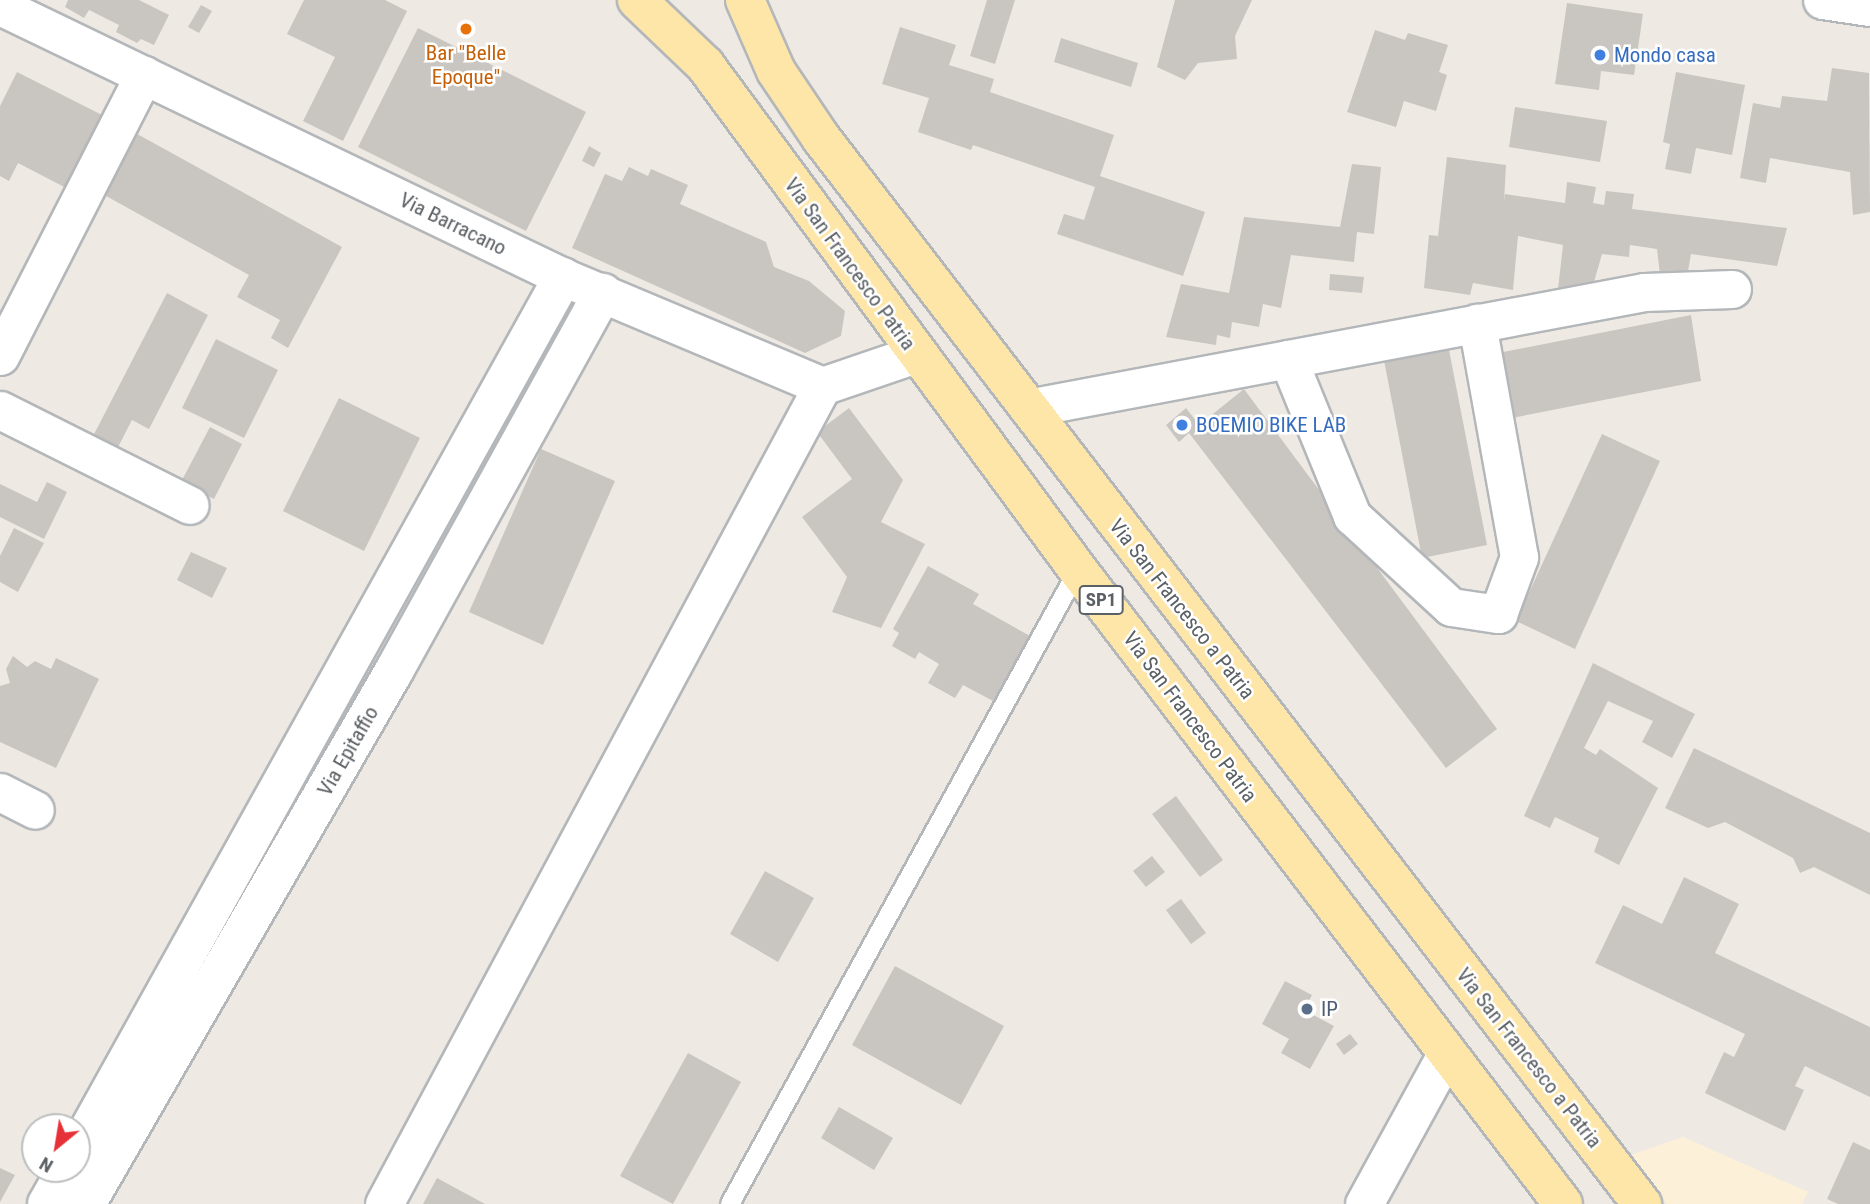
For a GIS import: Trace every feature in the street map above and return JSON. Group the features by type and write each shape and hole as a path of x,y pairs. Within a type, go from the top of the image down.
{"main road":[{"name":"Via San Francesco Patria","path":"637,0 705,65 1078,570 1563,1204"},
{"name":"Via San Francesco a Patria","path":"745,0 776,71 821,138 1642,1204"}],"street":[{"path":"1823,0 1870,7"},
{"name":"Via Barracano","path":"0,6 563,277 822,386"},
{"path":"0,356 144,75"},
{"name":"Via Epitaffio","path":"91,1126 563,277"},
{"path":"1028,408 1644,292 1732,289"},
{"name":"Via Epitaffio","path":"86,1204 394,671 603,293"},
{"path":"1288,359 1352,516 1451,607 1498,614 1518,557 1477,323"},
{"path":"384,1204 822,386 916,354"},
{"path":"0,410 190,505"},
{"path":"0,792 35,810"},
{"path":"1364,1204 1446,1054"},
{"path":"47,1204 59,1183"}],"lane":[{"path":"730,1204 1078,570"}],"shaded area":[{"path":"1683,1137 1808,1192 1802,1204 1667,1204 1628,1156"}],"building":[{"path":"68,0 139,0 169,15 154,45 141,39 137,43 116,32 119,25 89,10 84,18 65,7"},
{"path":"304,0 385,0 407,11 343,141 303,121 335,57 287,34"},
{"path":"987,0 1015,0 995,64 970,56"},
{"path":"1175,0 1252,0 1235,36 1237,59 1198,63 1185,80 1157,67"},
{"path":"1567,3 1643,14 1634,75 1601,71 1599,90 1555,84"},
{"path":"201,5 212,11 199,33 188,27"},
{"path":"900,27 956,45 949,65 994,79 990,92 1114,135 1100,176 1205,212 1183,276 1057,234 1064,214 1084,220 1095,187 973,145 971,150 918,132 929,98 882,84"},
{"path":"418,28 586,112 526,231 358,147"},
{"path":"1375,30 1405,40 1408,33 1448,45 1439,72 1447,75 1436,111 1404,101 1396,127 1347,112"},
{"path":"1061,38 1138,63 1131,87 1054,62"},
{"path":"1832,68 1869,73 1870,212 1853,215 1850,172 1770,158 1766,183 1740,178 1753,103 1780,108 1782,96 1827,101"},
{"path":"17,72 106,117 70,190 18,163 9,181 0,176 0,106"},
{"path":"1676,72 1745,85 1732,155 1696,148 1691,174 1665,169 1670,144 1663,142"},
{"path":"1515,107 1607,121 1600,162 1509,147"},
{"path":"130,130 342,247 288,348 271,338 280,320 237,297 249,275 97,191"},
{"path":"589,146 601,153 594,167 582,161"},
{"path":"1447,157 1506,165 1504,202 1505,194 1565,203 1567,182 1596,187 1593,203 1604,205 1606,191 1634,194 1632,209 1787,228 1777,266 1691,254 1688,271 1660,275 1657,249 1630,245 1629,257 1602,254 1594,282 1558,289 1563,245 1518,236 1513,290 1473,283 1470,295 1424,288 1429,235 1438,236"},
{"path":"1352,164 1381,167 1374,234 1357,232 1354,262 1291,255 1281,308 1263,304 1259,327 1232,322 1230,338 1217,335 1216,345 1166,337 1181,284 1229,293 1244,217 1340,227"},
{"path":"629,167 648,176 651,169 688,185 680,204 766,242 774,267 809,281 845,311 841,336 805,353 572,248 605,174 622,181"},
{"path":"1330,274 1364,277 1362,293 1329,290"},
{"path":"167,293 208,315 149,429 132,420 115,453 91,440"},
{"path":"1691,315 1701,381 1501,420 1488,355"},
{"path":"216,339 278,370 244,438 182,408"},
{"path":"1448,345 1487,545 1422,558 1383,355"},
{"path":"1244,389 1497,729 1446,768 1189,433 1179,442 1166,425 1186,408 1199,425"},
{"path":"339,398 420,438 364,551 283,511"},
{"path":"849,408 903,480 881,522 925,544 881,628 832,612 847,577 802,517 852,479 817,432"},
{"path":"210,427 242,444 214,499 181,482"},
{"path":"1602,434 1660,461 1575,649 1516,621"},
{"path":"541,449 615,481 543,645 469,612"},
{"path":"47,482 67,492 44,539 0,517 0,484 37,502"},
{"path":"14,528 44,543 18,592 0,582 0,556"},
{"path":"191,552 227,568 212,598 177,580"},
{"path":"928,566 979,594 973,604 1030,636 993,701 963,685 955,698 928,683 939,664 919,652 915,659 892,646 899,633 893,629"},
{"path":"13,656 27,667 35,661 51,669 56,658 99,679 56,768 0,742 0,686 10,683 6,669"},
{"path":"1593,663 1695,714 1672,758 1642,742 1653,721 1608,701 1584,748 1596,755 1600,749 1658,788 1619,865 1594,852 1599,838 1555,817 1550,828 1524,816"},
{"path":"1694,748 1870,833 1870,895 1814,867 1800,873 1793,858 1725,822 1708,828 1665,808"},
{"path":"1176,796 1223,860 1200,877 1152,814"},
{"path":"1152,856 1165,872 1146,887 1133,871"},
{"path":"765,871 814,898 778,962 730,934"},
{"path":"1684,877 1739,904 1715,953 1870,1027 1870,1097 1805,1066 1795,1086 1804,1090 1785,1131 1705,1093 1724,1052 1734,1057 1745,1034 1595,963 1623,905 1662,924"},
{"path":"1181,899 1206,933 1191,944 1166,910"},
{"path":"895,966 1004,1026 961,1105 852,1045"},
{"path":"1285,981 1312,995 1304,1010 1334,1026 1310,1069 1281,1053 1289,1039 1262,1024"},
{"path":"1350,1034 1358,1044 1344,1055 1336,1044"},
{"path":"688,1053 741,1082 673,1204 620,1176"},
{"path":"839,1107 893,1138 874,1170 821,1138"},
{"path":"1853,1142 1870,1150 1870,1204 1838,1204 1827,1199"},
{"path":"0,1168 15,1175 0,1202"},
{"path":"437,1178 485,1204 423,1204"}],"place":[{"name":"Bar \"Belle Epoque\"","path":"466,29"},
{"name":"Mondo casa","path":"1600,55"},
{"name":"BOEMIO BIKE LAB","path":"1182,425"},
{"name":"IP","path":"1307,1009"}]}
